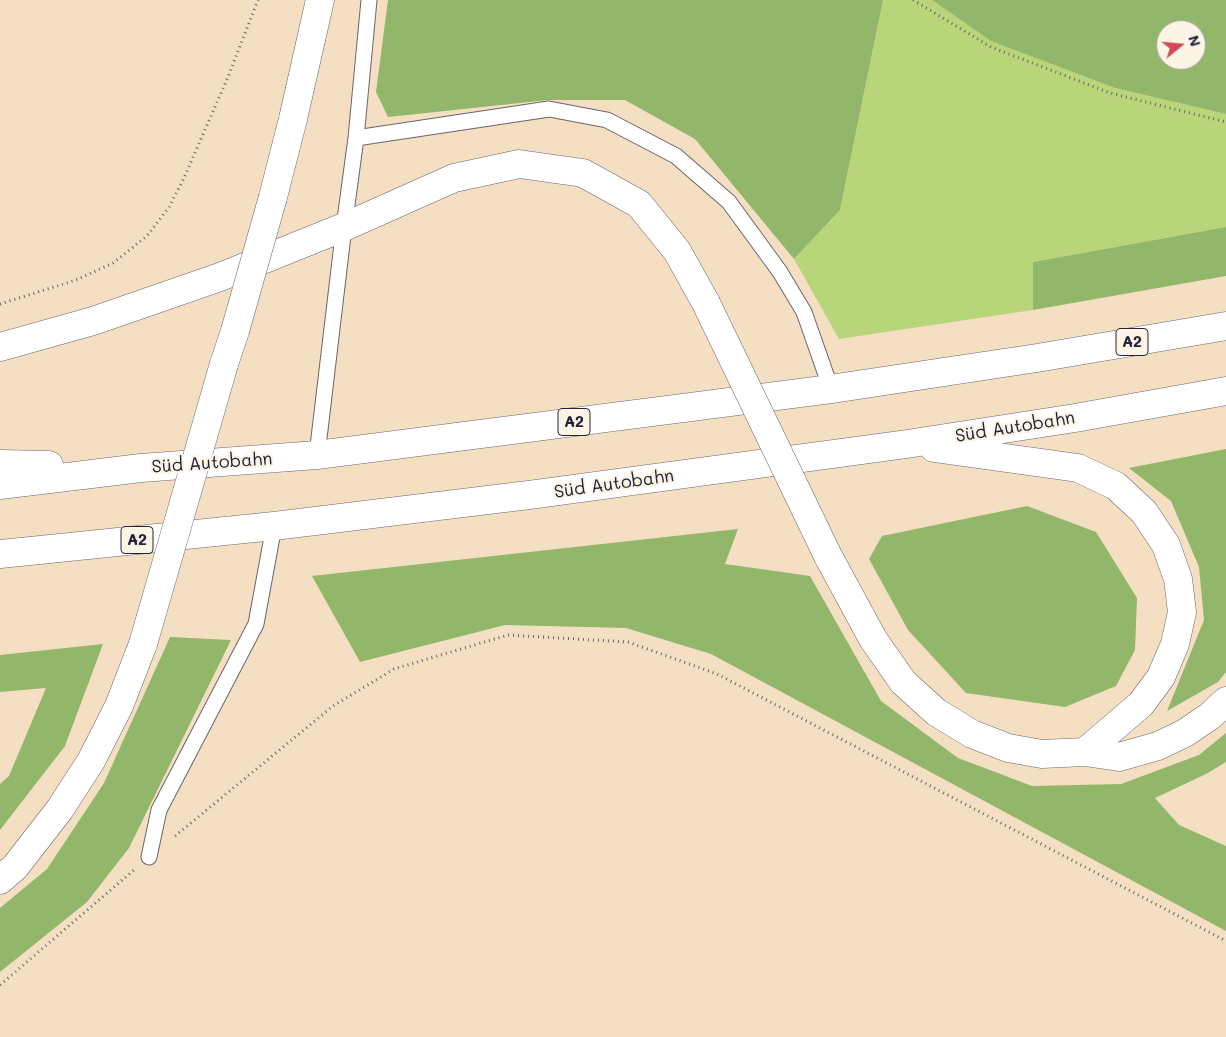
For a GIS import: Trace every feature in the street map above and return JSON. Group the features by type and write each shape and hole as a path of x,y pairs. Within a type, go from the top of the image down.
{"main road":[{"path":"0,880 15,867 60,809 91,761 119,706 142,644 235,331 293,119 320,0"},
{"path":"0,347 93,321 220,277 344,227 454,178 519,164 583,173 639,204 677,252 706,302 828,556 878,646 903,682 936,712 972,734 1008,748 1042,754 1085,752 1119,757 1158,746 1185,733 1210,716 1226,702"},
{"name":"Süd Autobahn","path":"0,485 141,468 317,455 831,389 1037,358 1226,326"},
{"name":"Süd Autobahn","path":"0,554 274,526 529,496 907,444 1076,418 1226,391"},
{"path":"907,444 1078,468 1116,486 1144,512 1166,545 1178,579 1182,612 1175,644 1161,677 1141,704 1085,752"},
{"path":"0,464 141,468"}],"lane":[{"path":"317,455 356,138 369,0"},
{"path":"356,138 549,109 607,120 676,156 729,202 780,272 804,312 831,389"},
{"path":"149,857 160,810 256,624 274,526"}],"path":[{"path":"0,304 76,280 113,263 147,236 169,208 184,178 228,77 258,0"},
{"path":"913,0 991,47 1110,92 1226,122"},
{"path":"0,985 149,857 333,706 394,669 508,634 628,642 717,674 1226,942"}],"green space":[{"path":"388,0 883,0 840,210 794,259 695,139 625,100 548,100 388,117 376,92"},
{"path":"883,0 932,0 992,41 1115,88 1226,114 1226,227 1033,262 1033,310 839,339 794,259 840,210"},
{"path":"932,0 1226,0 1226,114 1115,88 991,41"},
{"path":"1226,227 1226,276 1033,310 1033,262"},
{"path":"1226,449 1226,672 1218,682 1167,711 1204,620 1199,567 1171,501 1129,468"},
{"path":"1027,506 1096,532 1137,598 1135,650 1116,686 1065,707 966,693 908,630 869,559 882,536"},
{"path":"738,529 725,564 810,576 881,701 958,758 1032,786 1121,784 1199,755 1226,733 1226,762 1206,774 1155,798 1179,825 1226,846 1226,931 711,654 626,628 505,625 360,662 312,576"},
{"path":"170,637 231,640 129,848 87,902 0,972 0,908 47,869 104,783"},
{"path":"103,644 65,746 0,830 0,784 9,776 46,688 0,692 0,655"}]}
